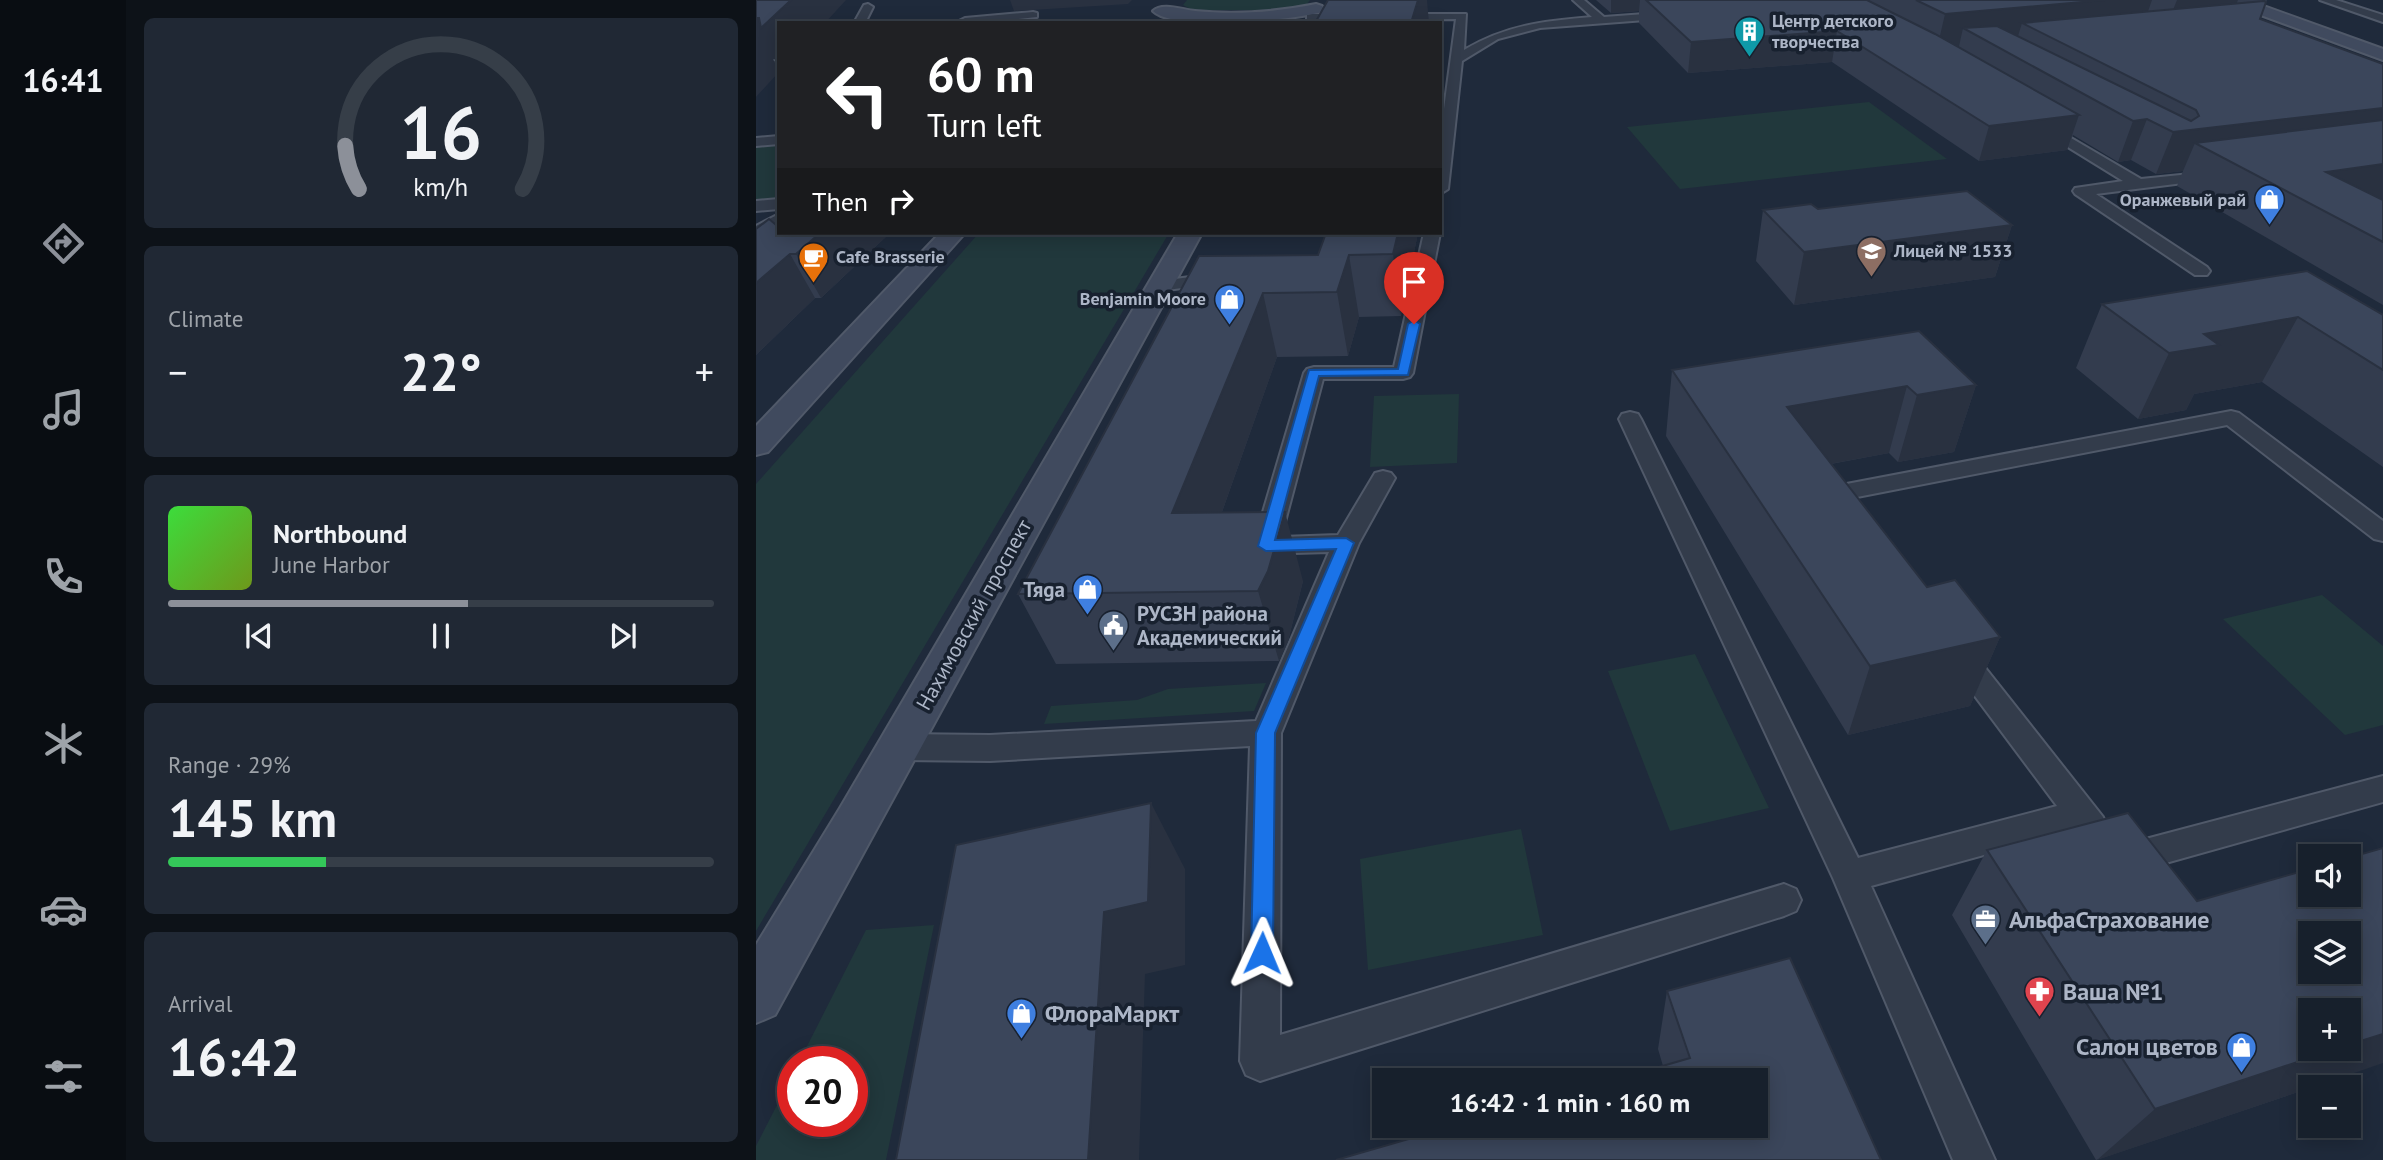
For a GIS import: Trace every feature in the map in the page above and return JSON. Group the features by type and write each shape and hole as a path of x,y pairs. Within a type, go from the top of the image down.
{"main road":[{"path":"2233,0 2383,55"},
{"path":"1161,11 1189,15 1236,16 1314,12"},
{"path":"756,445 951,235"},
{"name":"Нахимовский проспект","path":"756,996 1189,235"}],"lane":[{"path":"1442,169 1446,89 1456,60 1454,38 1462,16 1456,0"},
{"path":"1578,0 1601,20"},
{"path":"2325,0 2383,19"},
{"path":"860,21 868,7"},
{"path":"1314,12 1375,17 1462,16"},
{"path":"1456,60 1494,37 1540,25 1684,14"},
{"path":"965,21 1033,15"},
{"path":"756,66 777,65"},
{"path":"2025,115 2140,184"},
{"path":"756,142 777,140"},
{"path":"2201,271 2081,191 2234,172"},
{"path":"756,206 777,204"},
{"path":"756,233 777,220"},
{"path":"1346,543 1266,546 1314,373 1403,373 1418,275 1432,235"},
{"path":"1160,286 1231,278"},
{"path":"1862,527 1836,494 2231,418 2383,533"},
{"path":"1630,419 1849,876 1974,1160"},
{"path":"1383,478 1346,543 1266,733 1260,1060 1784,900"},
{"path":"1947,638 2117,861 2383,789"},
{"path":"900,747 990,748 1266,733"},
{"path":"1849,876 2082,814"}],"green space":[{"path":"1187,0 1310,0 1307,4 1289,10 1192,10 1183,5"},
{"path":"1869,102 1947,159 1680,189 1627,127"},
{"path":"777,145 777,198 756,200 756,147"},
{"path":"977,235 1168,235 756,931 756,484"},
{"path":"1459,394 1457,463 1370,467 1374,396"},
{"path":"2322,595 2383,646 2383,725 2345,735 2223,619"},
{"path":"1695,654 1769,808 1670,831 1608,671"},
{"path":"1266,683 1254,711 1044,724 1051,706 1137,700 1168,689"},
{"path":"1521,829 1543,935 1368,970 1360,859"},
{"path":"934,925 886,1160 756,1160 756,1146 777,1105 777,1137 868,1137 868,1046 807,1046 866,930"}],"building":[{"path":"756,0 791,0 761,28 759,18 756,18"},
{"path":"1328,0 1418,0 1412,21 1316,21"},
{"path":"1646,0 1867,0 1935,34 2079,115 1989,126 1837,31 1691,42"},
{"path":"1916,0 2105,0 1945,14"},
{"path":"2266,2 2260,19 2383,64 2383,108 2173,132 2147,119 2133,121 1963,28 1997,26 2191,121 2199,116 2196,110 2022,23"},
{"path":"2383,120 2383,164 2326,172 2383,200 2383,242 2195,143"},
{"path":"1967,191 2012,225 1804,252 1763,210 1811,204 1818,209"},
{"path":"769,219 775,224 777,222 777,235 818,235 756,283 756,229"},
{"path":"1325,235 1398,235 1393,254 1349,255 1337,292 1263,293 1172,513 1285,512 1268,571 1258,591 1018,594 1199,256 1318,255"},
{"path":"2307,271 2383,315 2383,370 2298,317 2204,334 2219,345 2169,353 2102,304"},
{"path":"1919,331 1976,385 1917,395 1907,386 1787,407 1927,587 1955,580 2000,637 1870,666 1672,370"},
{"path":"1151,803 1148,902 1104,912 1088,1160 896,1160 956,845"},
{"path":"2128,813 2197,901 2298,872 2298,907 2361,907 2361,854 2383,848 2383,1034 2361,1041 2361,998 2298,998 2298,1061 2301,1061 2155,1109 1987,850"},
{"path":"1790,958 1881,1160 1336,1160 1412,1138 1768,1138 1768,1068 1655,1068 1690,1058 1667,991"}],"place":[{"name":"Центр детского творчества","path":"1749,58"},
{"name":"Оранжевый рай","path":"2269,227"},
{"name":"Лицей № 1533","path":"1871,278"},
{"name":"Cafe Brasserie","path":"813,284"},
{"name":"Benjamin Moore","path":"1229,326"},
{"name":"Тяga","path":"1088,617"},
{"name":"РУСЗН района Академический","path":"1114,653"},
{"name":"АльфаСтрахование","path":"1986,947"},
{"name":"Ваша №1","path":"2040,1019"},
{"name":"ФлораМаркт","path":"1022,1041"},
{"name":"Салон цветов","path":"2241,1074"}],"route":[{"path":"1262,953 1266,733 1346,543 1266,546 1314,373 1403,373 1414,324"}]}
